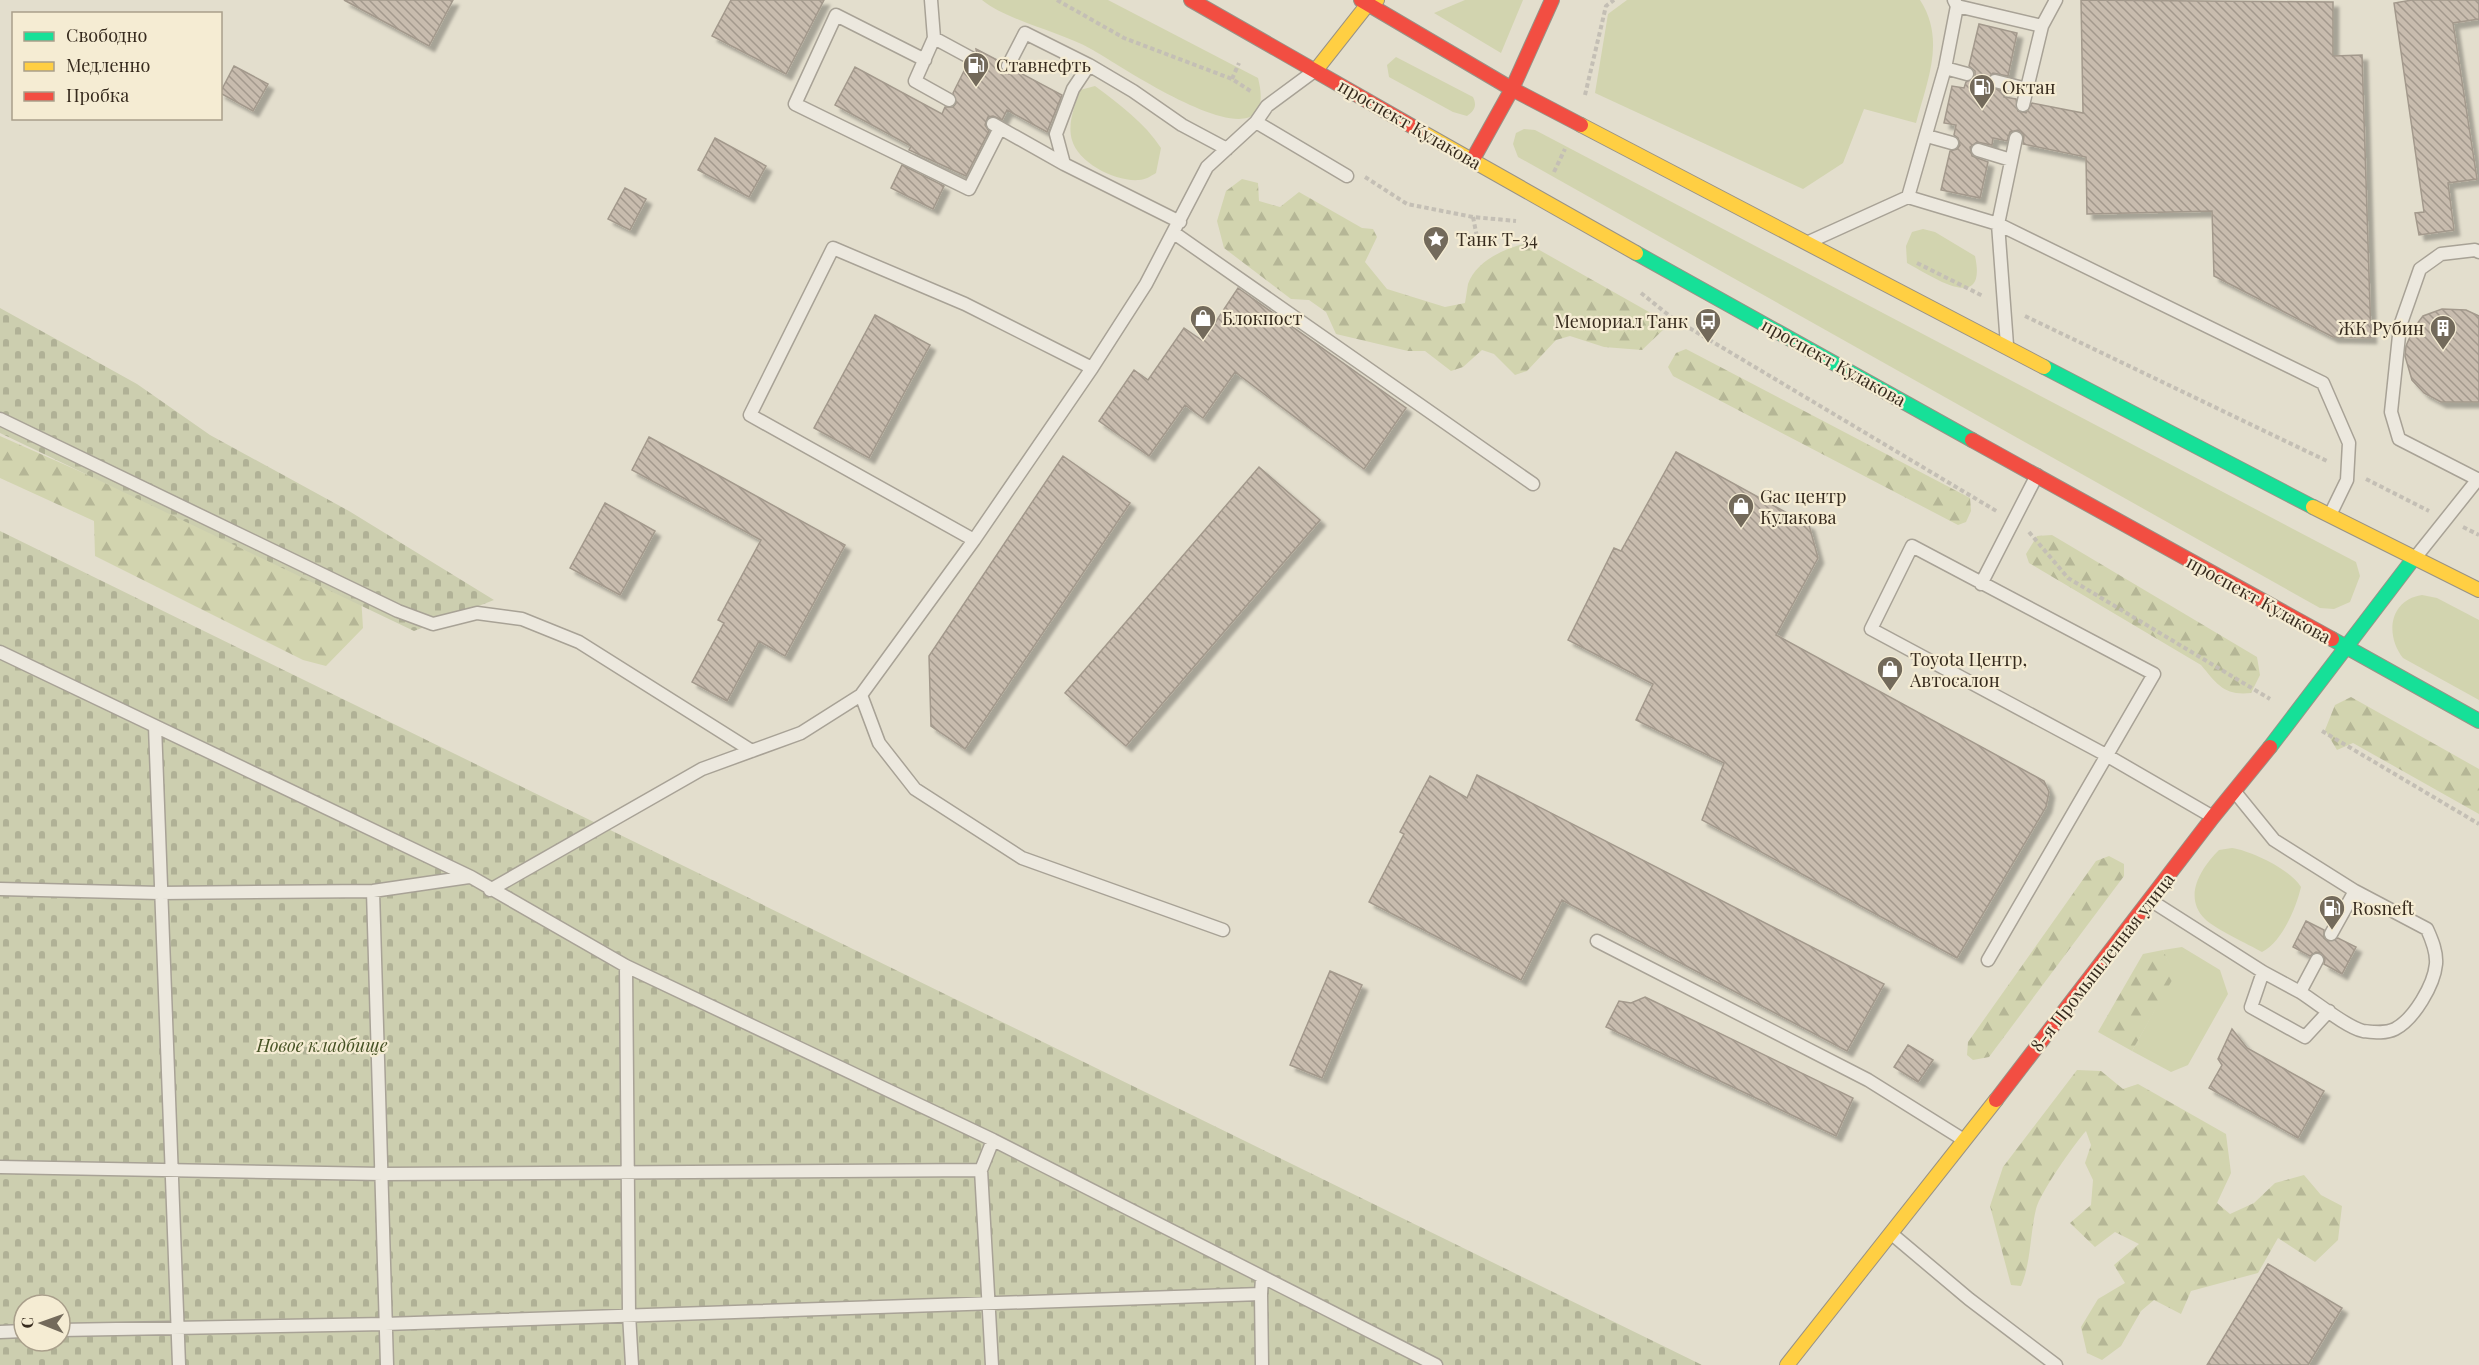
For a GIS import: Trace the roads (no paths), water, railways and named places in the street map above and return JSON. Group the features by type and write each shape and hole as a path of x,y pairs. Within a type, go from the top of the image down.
{"main road":[{"name":"проспект Кулакова","path":"1191,0 2479,721"},
{"path":"1473,159 1512,88 1552,0"},
{"path":"1316,70 1369,1 1512,88 2329,516 2479,590"},
{"name":"8-я Промышленная улица","path":"1787,1365 1892,1235 2213,817 2348,649 2414,558"}],"lane":[{"path":"931,0 934,38 915,81 949,100"},
{"path":"2023,105 2042,26 2056,0"},
{"path":"1908,197 1945,69 1955,3 2042,26"},
{"path":"925,60 836,15 795,104 969,189 996,126 1177,227 1533,484"},
{"path":"1008,66 1025,33 1089,65 1134,91 1182,125 1227,149"},
{"path":"934,38 971,58"},
{"path":"1064,164 1056,134 1073,89 1089,65"},
{"path":"1945,69 1967,74"},
{"path":"490,890 702,769 801,733 861,695 974,540 1092,368 1146,284 1207,167 1256,122 1267,106 1316,70"},
{"path":"1995,81 2027,89"},
{"path":"1256,122 1347,176"},
{"path":"1927,136 1952,143"},
{"path":"2007,347 1998,224 2016,138"},
{"path":"1978,150 2011,160"},
{"path":"1806,243 1840,225 1908,197 1998,224 2322,383 2349,443 2347,480 2329,516"},
{"path":"974,540 750,415 833,248 965,303 1092,368"},
{"path":"2414,558 2478,479 2399,439 2391,412 2400,326 2420,269 2441,254 2478,250"},
{"path":"0,418 398,611 433,624 477,614 522,619 579,642 752,751"},
{"path":"1981,584 2037,474"},
{"path":"1988,960 2106,755 2154,674 1912,546 1871,629 2106,755 2213,817"},
{"path":"0,652 471,877 490,890 626,966 993,1140 1436,1365"},
{"path":"861,695 879,743 915,789 1022,858 1223,930"},
{"path":"155,726 179,1365"},
{"path":"2150,900 2359,1030 2379,1033 2395,1029 2412,1015 2427,990 2436,966 2435,949 2427,928 2355,891 2274,840 2234,792"},
{"path":"0,889 160,892 373,891 471,877"},
{"path":"373,891 387,1365"},
{"path":"2331,934 2355,891"},
{"path":"1597,941 1868,1080 1965,1140"},
{"path":"2300,992 2317,960"},
{"path":"626,966 629,1314 632,1365"},
{"path":"2263,972 2251,1007 2305,1037 2329,1011"},
{"path":"992,1365 981,1170 993,1140"},
{"path":"0,1167 383,1174 981,1170"},
{"path":"1892,1235 1969,1299 2056,1365"},
{"path":"1262,1278 1262,1365"},
{"path":"72,1330 385,1324 1261,1294"}],"place":[{"name":"Ставнефть","path":"976,88"},
{"name":"Октан","path":"1982,110"},
{"name":"Танк Т-34","path":"1436,262"},
{"name":"Блокпост","path":"1203,341"},
{"name":"Мемориал Танк","path":"1708,344"},
{"name":"ЖК Рубин","path":"2443,351"},
{"name":"Gac центр Кулакова","path":"1741,529"},
{"name":"Toyota Центр, Автосалон","path":"1890,692"},
{"name":"Rosneft","path":"2332,931"}],"park label":[{"name":"Новое кладбище","path":"322,1045"}]}
